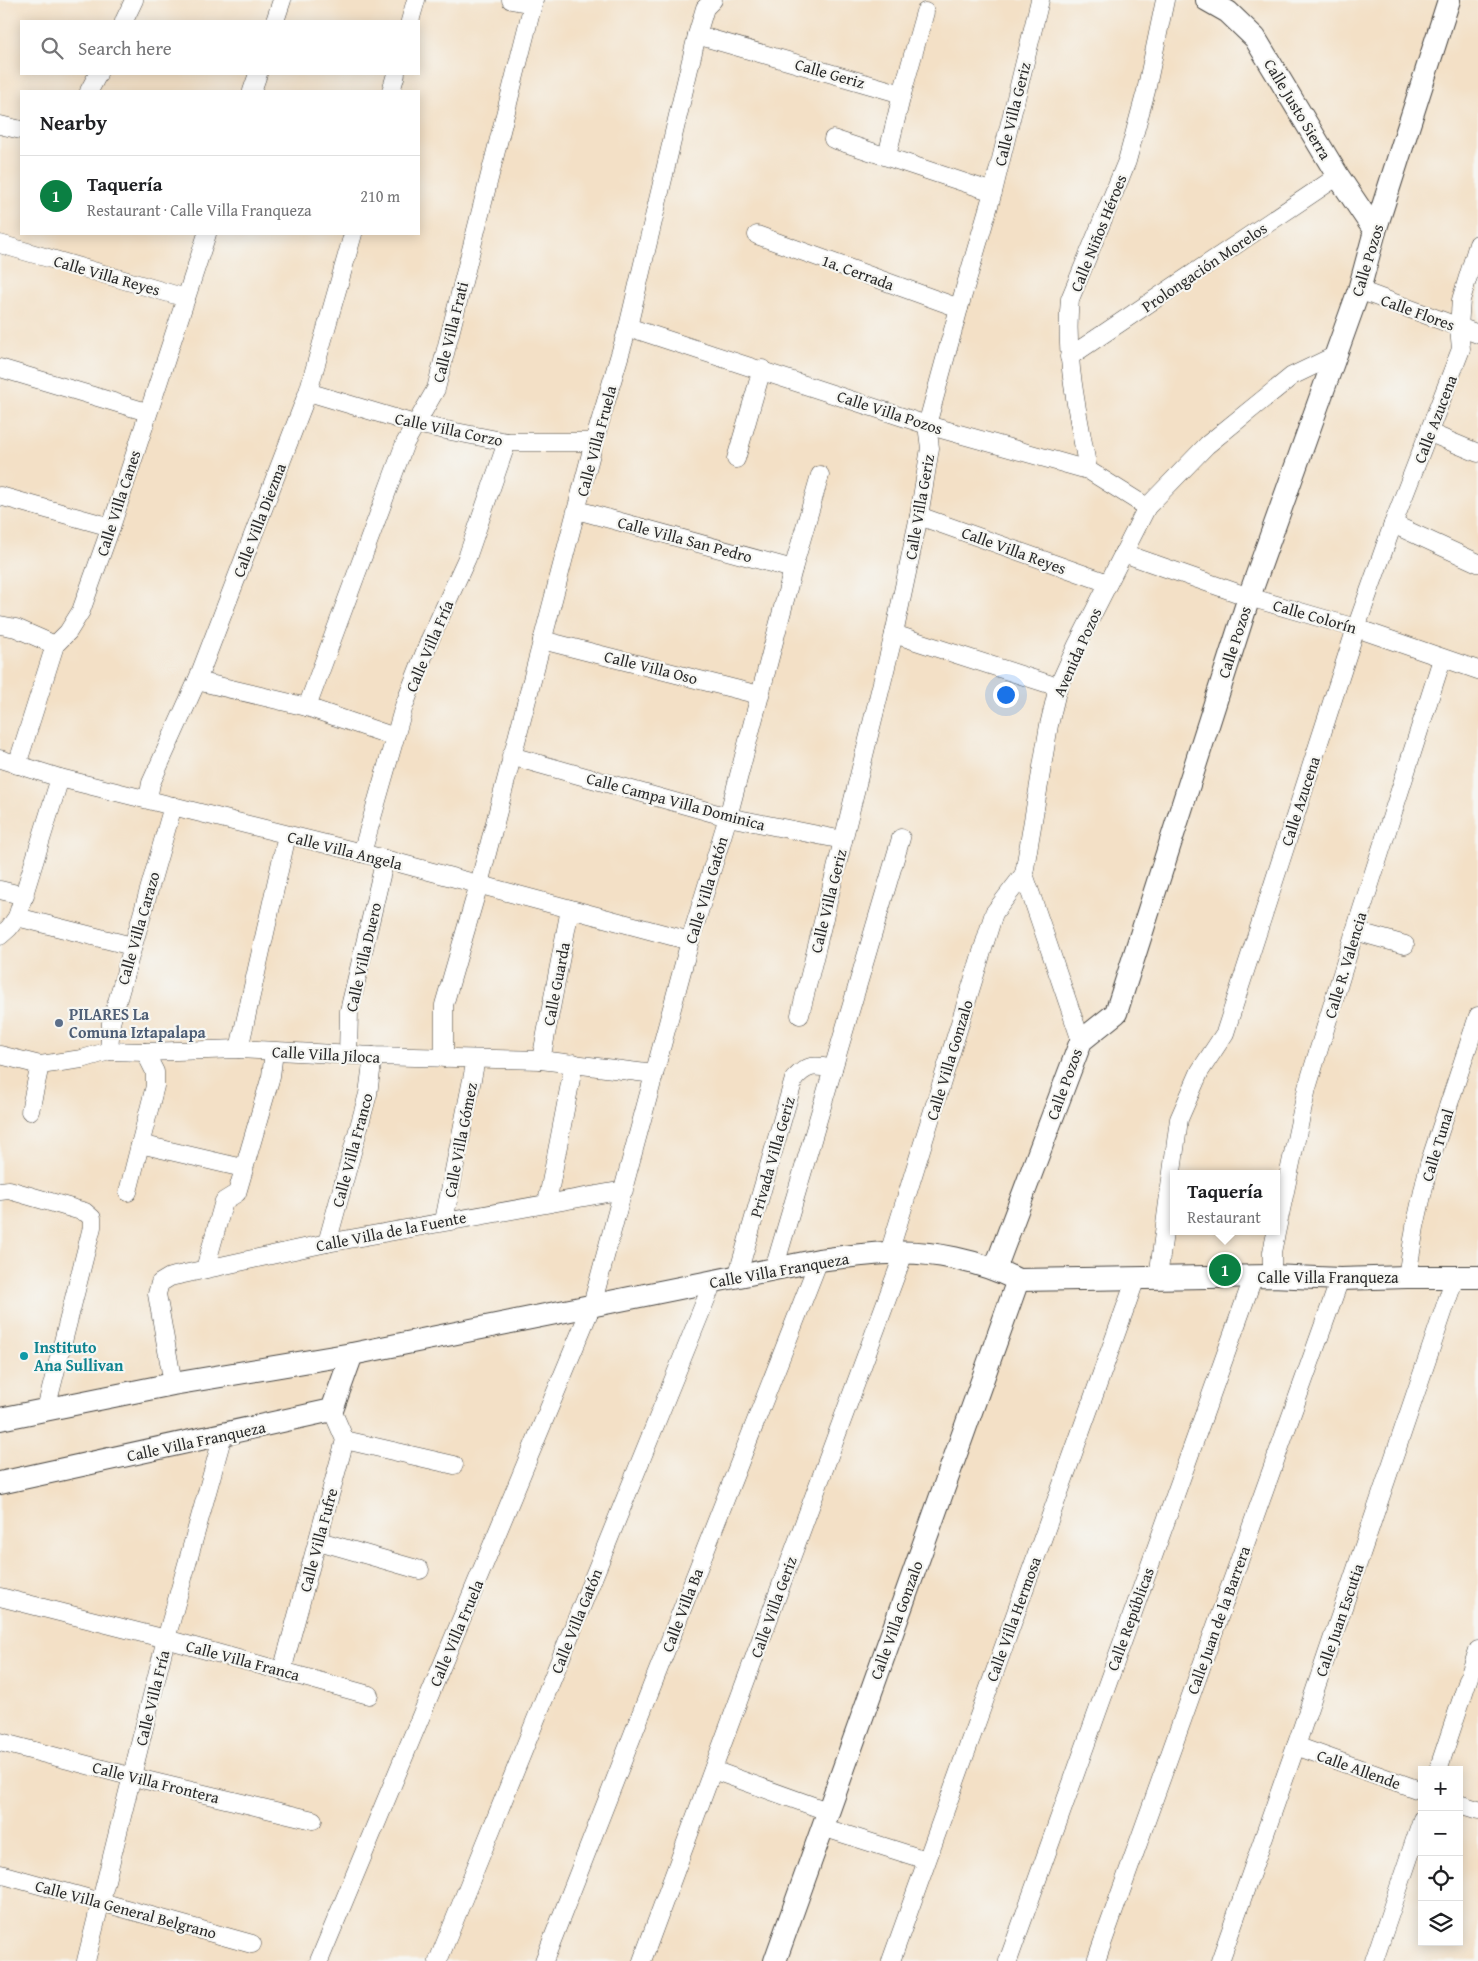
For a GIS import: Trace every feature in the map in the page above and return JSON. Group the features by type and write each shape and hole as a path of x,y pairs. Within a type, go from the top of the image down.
{"street":[{"path":"124,20 134,0"},
{"path":"275,20 282,0"},
{"path":"410,20 416,0"},
{"path":"511,0 534,2"},
{"name":"Calle Villa Fruela","path":"479,884 594,442 628,327 697,35 705,8 713,0"},
{"name":"Calle Villa Geriz","path":"800,1015 894,634 919,516 930,448 927,425 993,192 1040,0"},
{"name":"Calle Niños Héroes","path":"1088,470 1069,357 1068,323 1070,299 1127,161 1146,91 1165,0"},
{"name":"Calle Justo Sierra","path":"1207,0 1228,12 1255,38 1338,176 1376,231"},
{"name":"Calle Pozos","path":"995,1269 1081,1041 1116,1013 1249,597 1359,290 1449,0"},
{"name":"Calle Villa Frati","path":"307,707 405,443 436,389 534,2"},
{"path":"887,156 925,12"},
{"name":"Calle Geriz","path":"697,35 902,94"},
{"path":"90,90 97,75"},
{"path":"252,90 258,75"},
{"path":"391,90 396,75"},
{"path":"0,125 20,130"},
{"path":"833,139 993,192"},
{"name":"Prolongación Morelos","path":"1069,357 1338,176"},
{"name":"Calle Villa Canes","path":"17,765 55,645 68,632 81,611 111,527 147,412 207,235"},
{"name":"Calle Villa Diezma","path":"148,800 151,783 197,681 308,392 353,235"},
{"name":"1a. Cerrada","path":"757,235 959,308"},
{"name":"Calle Villa Reyes","path":"0,244 186,298"},
{"name":"Calle Azucena","path":"1172,1170 1179,1119 1200,1070 1226,1033 1356,628 1393,524 1462,349 1459,327 1461,300 1478,244"},
{"name":"Calle Flores","path":"1359,290 1478,334"},
{"name":"Calle Villa Pozos","path":"628,327 762,369 927,425 1088,470 1147,506"},
{"name":"Avenida Pozos","path":"1081,1041 1024,874 1049,725 1058,687 1147,506 1207,446 1292,376 1336,355"},
{"path":"0,368 147,412"},
{"path":"736,459 762,369"},
{"name":"Calle Villa Corzo","path":"308,392 415,424 507,442 594,442"},
{"path":"1430,433 1478,453"},
{"name":"Calle Villa Fría","path":"362,853 404,706 430,640 467,558 507,442"},
{"name":"Calle Villa Gatón","path":"592,1305 690,941 728,817 793,568 820,475"},
{"path":"0,496 111,527"},
{"name":"Calle Villa San Pedro","path":"577,510 793,568"},
{"name":"Calle Villa Reyes","path":"919,516 1108,583"},
{"path":"1393,524 1478,563"},
{"name":"Calle Colorín","path":"1123,553 1249,597 1356,628 1478,670"},
{"path":"0,625 16,628 55,645"},
{"path":"894,634 1058,687"},
{"name":"Calle Villa Oso","path":"542,640 759,695"},
{"name":"Calle R. Valencia","path":"1280,1215 1307,1088 1442,659"},
{"path":"197,681 307,707 395,737"},
{"name":"Calle Campa Villa Dominica","path":"511,756 728,817 843,840"},
{"name":"Calle Villa Angela","path":"0,759 60,778 362,853 690,941"},
{"path":"0,936 17,917 25,896 60,778"},
{"name":"Calle Villa Carazo","path":"109,1051 111,1023 174,806"},
{"path":"239,1049 287,835"},
{"path":"774,1269 901,838"},
{"name":"Calle Villa Duero","path":"348,1055 348,1011 385,859"},
{"name":"Calle Villa Gonzalo","path":"896,1253 994,913 1024,874"},
{"path":"444,1058 444,1005 479,884"},
{"path":"0,890 25,896"},
{"name":"Calle Guarda","path":"541,1060 570,909"},
{"path":"17,917 132,946"},
{"path":"1355,931 1405,945"},
{"name":"Calle Tunal","path":"1407,1277 1414,1227 1430,1164 1478,1016"},
{"name":"Calle Villa Jiloca","path":"0,1055 40,1065 82,1059 109,1051 145,1052 239,1049 373,1056 541,1060 654,1074"},
{"path":"128,1192 155,1086 155,1072 145,1052"},
{"path":"205,1269 224,1201 237,1193 271,1076 274,1052"},
{"name":"Calle Villa Franco","path":"327,1243 368,1094 373,1056"},
{"name":"Calle Villa Gómez","path":"444,1221 476,1059"},
{"path":"547,1203 574,1064"},
{"path":"30,1111 40,1065"},
{"name":"Privada Villa Geriz","path":"737,1277 794,1079 804,1069 815,1065 833,1069"},
{"path":"140,1144 243,1168"},
{"name":"Calle Azucena","path":"1158,1278 1170,1187"},
{"path":"0,1192 8,1190 85,1212 92,1218 92,1227 46,1409"},
{"name":"Calle Villa de la Fuente","path":"174,1384 157,1294 160,1283 170,1277 327,1243 624,1190"},
{"name":"Calle R. Valencia","path":"1262,1277 1272,1252 1276,1235"},
{"name":"Calle Villa Geriz","path":"642,1961 713,1770 896,1253"},
{"name":"Calle Villa Franqueza","path":"0,1419 174,1384 352,1354 819,1260 896,1253 958,1259 995,1269 1018,1280 1478,1277"},
{"name":"Calle Villa Ba","path":"544,1961 819,1260"},
{"name":"Calle Repúblicas","path":"1008,1961 1262,1277"},
{"name":"Calle Juan Escutia","path":"1220,1961 1296,1746 1455,1277"},
{"name":"Calle Villa Hermosa","path":"891,1961 1136,1278"},
{"name":"Calle Juan de la Barrera","path":"1096,1961 1340,1279"},
{"name":"Calle Villa Gonzalo","path":"775,1961 1018,1280"},
{"name":"Calle Villa Gatón","path":"438,1961 713,1282"},
{"name":"Calle Villa Fruela","path":"319,1961 592,1305"},
{"path":"352,1354 332,1410 346,1440 454,1465"},
{"name":"Calle Villa Franqueza","path":"0,1483 223,1436 332,1410"},
{"name":"Calle Villa Fría","path":"86,1961 166,1639 223,1436"},
{"name":"Calle Villa Fufre","path":"282,1671 346,1440"},
{"path":"319,1541 420,1570"},
{"name":"Calle Villa Franca","path":"0,1596 369,1695"},
{"path":"1439,1766 1478,1650"},
{"name":"Calle Villa Frontera","path":"0,1742 133,1777 312,1820"},
{"name":"Calle Allende","path":"1296,1746 1418,1790"},
{"path":"713,1770 825,1819 926,1860"},
{"path":"1463,1805 1478,1810"},
{"path":"1374,1961 1418,1831"},
{"name":"Calle Villa General Belgrano","path":"0,1874 252,1944"}],"place":[{"name":"PILARES La Comuna Iztapalapa","path":"59,1023"},
{"name":"Taquería","path":"1225,1270"},
{"name":"Instituto Ana Sullivan","path":"24,1356"}]}
